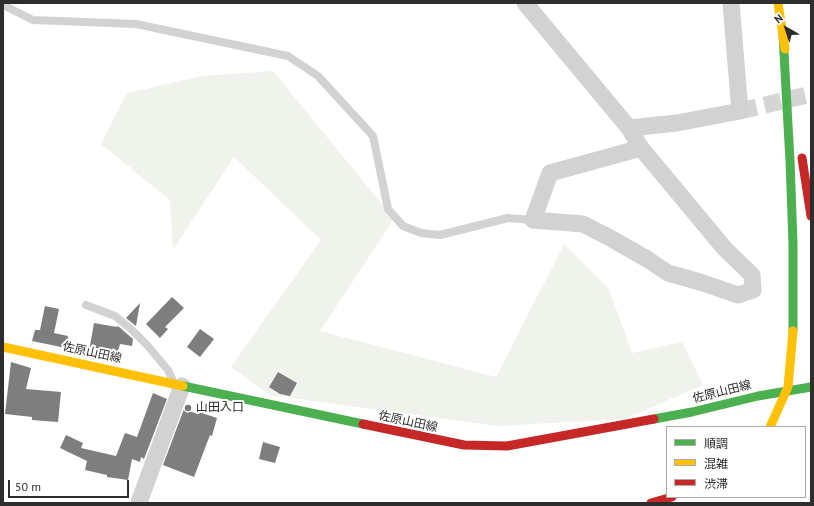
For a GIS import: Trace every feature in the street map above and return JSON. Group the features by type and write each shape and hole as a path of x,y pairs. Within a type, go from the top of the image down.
{"main road":[{"path":"778,3 796,121"},
{"path":"770,426 788,388 793,331 793,243 783,35"},
{"path":"801,153 811,216"},
{"name":"佐原山田線","path":"3,346 178,385 464,445 507,446 543,440 685,414 758,396 811,387"},
{"path":"651,503 669,498"}],"street":[{"path":"525,3 629,128 641,148 725,249 752,275 753,290 738,295 668,273 647,258 583,224 533,220 550,173 641,148"},
{"path":"629,128 677,123 740,112 731,3"},
{"path":"140,503 178,385"}],"lane":[{"path":"3,5 34,20 136,24 288,56 318,76 373,136 388,210 403,226 421,233 440,235 508,218 533,220"},
{"path":"86,305 115,316 131,329 168,370 178,385"}],"shaded area":[{"path":"273,71 394,219 320,331 496,377 564,244 609,289 632,353 682,342 703,385 625,419 497,426 270,395 231,367 321,240 234,157 173,250 170,200 101,144 127,93 203,76"}],"building":[{"path":"172,297 184,308 165,327 168,329 160,338 146,324"},
{"path":"140,303 136,326 126,318"},
{"path":"45,306 59,309 54,333 68,336 66,348 32,341 35,330 40,330"},
{"path":"94,323 118,326 133,339 132,346 120,344 117,355 89,351"},
{"path":"200,329 214,339 200,357 187,347"},
{"path":"11,362 31,368 26,389 61,392 58,422 32,420 32,417 5,414"},
{"path":"278,372 297,383 290,396 280,394 269,387"},
{"path":"153,393 167,399 144,459 141,457 140,462 132,459 128,480 107,477 107,475 85,470 87,461 60,448 66,435 83,443 81,448 116,456 125,433 137,437"},
{"path":"184,409 195,413 196,411 217,418 212,436 210,435 194,477 163,465"},
{"path":"263,442 280,447 275,463 259,459"}],"tunnel":[{"path":"740,111 811,94"}],"traffic: fast":[{"path":"783,35 793,243 793,331"},
{"path":"183,386 363,424"},
{"path":"654,419 692,412 758,396 811,387"}],"traffic: slow":[{"path":"778,3 785,49"},
{"path":"770,426 788,387 793,331"},
{"path":"3,347 183,386"}],"traffic: jam":[{"path":"802,158 811,216"},
{"path":"363,424 464,445 507,446 654,419"},
{"path":"651,503 668,498"}],"place":[{"name":"山田入口","path":"188,408"}]}
